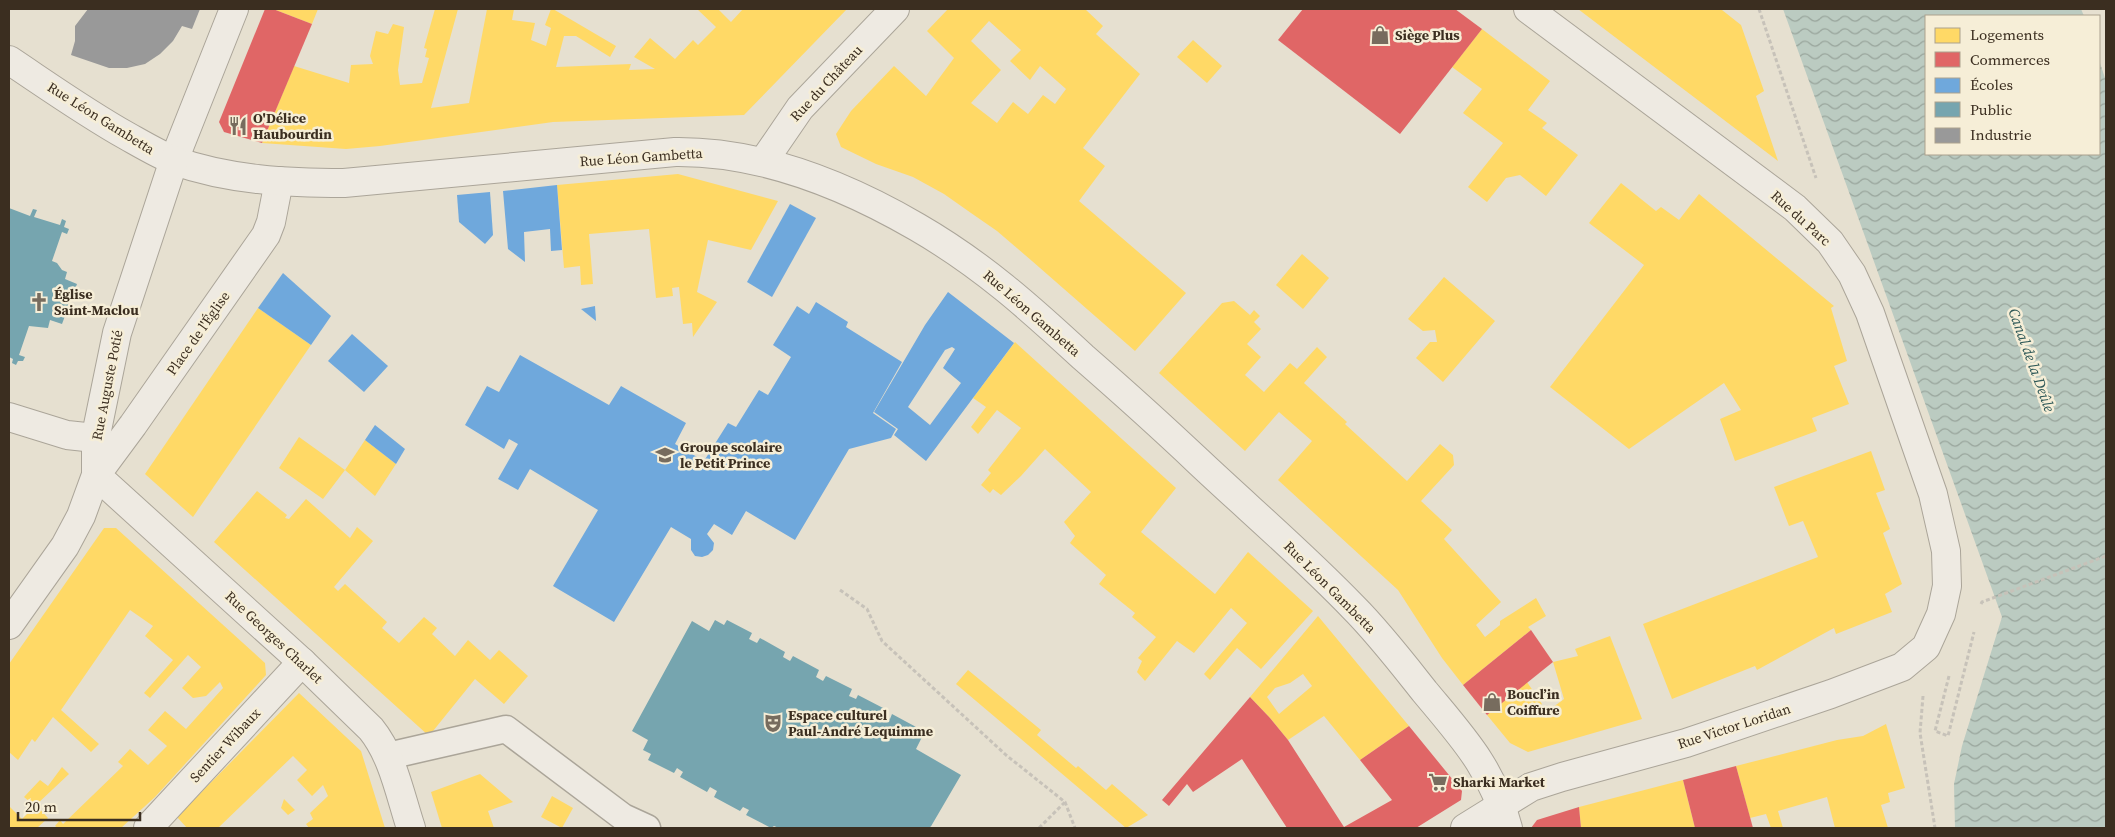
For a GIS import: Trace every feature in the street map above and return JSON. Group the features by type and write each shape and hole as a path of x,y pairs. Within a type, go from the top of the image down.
{"street":[{"name":"Rue Auguste Potié","path":"9,624 74,532 96,475 95,438 117,333 174,160 234,9"},
{"name":"Rue du Château","path":"763,162 800,108 895,9"},
{"name":"Rue du Parc","path":"1528,9 1795,208 1841,256 1852,274 1870,313 1938,512 1946,550 1947,567 1947,586 1941,614"},
{"name":"Rue Léon Gambetta","path":"9,60 104,123 151,150 174,160 221,173 279,181 316,183 374,181 675,152 728,154 763,162 817,179 882,208 944,243 1014,294 1353,606 1474,752 1494,786 1505,817"},
{"name":"Place de l'Église","path":"96,475 262,240 271,222 279,181"},
{"path":"9,417 67,435 95,438"},
{"name":"Rue Georges Charlet","path":"96,475 302,662 371,729 381,741 388,756 411,828"},
{"name":"Rue Victor Loridan","path":"1465,828 1505,817 1532,788 1562,777 1710,735 1831,694 1902,667 1926,646 1941,614"},
{"name":"Sentier Wibaux","path":"148,828 302,662"},
{"path":"388,756 506,728 624,816 646,828"}],"path":[{"path":"1759,9 1814,166 1818,186"},
{"path":"1979,612 1982,602 2106,556"},
{"path":"840,590 867,609 882,641 1006,755 1065,802 1076,828"},
{"path":"1935,732 1948,736 1975,631"},
{"path":"1924,690 1920,733 1936,828"},
{"path":"1039,828 1065,802"}],"water":[{"name":"Canal de la Deûle","path":"1783,9 2081,9 2084,15 1925,15 1925,155 2100,155 2100,63 2106,81 2106,828 1955,828 1954,784 1962,746 2002,617"}],"building: Logements":[{"path":"273,9 318,9 312,24"},
{"path":"435,9 458,9 431,108 469,103 487,9 514,9 512,20 535,23 531,40 546,46 551,28 545,25 551,9 553,9 616,46 610,57 576,36 564,36 556,67 631,64 629,70 655,69 634,57 650,38 675,59 693,40 698,45 716,27 697,9 718,9 731,22 743,9 847,9 744,115 553,122 346,149 262,143 294,66 349,83 351,65 373,64 370,56 376,31 388,34 393,24 404,27 398,70 400,85 422,83 429,58 425,57 427,49 424,48"},
{"path":"948,9 1085,9 1103,26 1096,34 1140,74 1083,148 1105,166 1079,201 1186,293 1135,351 997,231 944,194 913,177 876,164 841,147 836,134 851,111 894,66 926,96 954,58 927,31","holes":["989,21 1021,50 1010,61 1030,80 1040,66 1066,89 1055,104 1043,95 1028,114 1013,102 997,123 971,103 1001,70 971,41"]},
{"path":"1578,9 1723,9 1741,25 1764,91 1756,96 1778,161"},
{"path":"1482,29 1550,81 1528,110 1547,123 1542,128 1578,155 1546,196 1520,175 1506,178 1487,202 1468,187 1503,143 1463,113 1482,89 1452,67"},
{"path":"1193,40 1222,66 1207,83 1177,57"},
{"path":"678,174 778,201 751,250 708,240 697,292 717,302 693,337 692,323 683,324 679,287 672,288 673,296 656,298 649,229 589,234 593,284 581,285 580,266 564,268 557,185"},
{"path":"1621,183 1656,211 1661,207 1679,220 1699,194 1834,306 1831,308 1847,361 1834,366 1849,404 1812,418 1817,431 1735,461 1720,419 1741,410 1724,383 1629,449 1550,387 1644,265 1589,223"},
{"path":"1302,254 1329,278 1303,309 1276,285"},
{"path":"1444,277 1495,321 1443,382 1416,358 1430,342 1437,342 1435,330 1423,331 1408,319"},
{"path":"1234,301 1250,315 1254,310 1260,316 1254,322 1261,329 1247,344 1261,357 1245,375 1264,392 1290,363 1297,369 1317,347 1327,357 1304,383 1407,481 1440,444 1453,455 1454,465 1421,501 1452,530 1444,539 1501,602 1476,625 1485,637 1500,625 1500,621 1536,598 1546,616 1528,627 1531,630 1463,685 1442,658 1398,590 1278,480 1312,441 1279,412 1245,451 1159,373 1222,303"},
{"path":"258,308 311,345 193,517 145,474"},
{"path":"1015,342 1176,488 1141,532 1215,594 1248,552 1313,611 1261,669 1237,648 1210,680 1204,674 1247,623 1231,608 1194,653 1177,641 1145,681 1137,672 1142,661 1138,658 1156,637 1132,617 1135,613 1099,584 1106,575 1070,543 1075,536 1064,522 1091,492 1045,449 1001,495 993,489 990,493 981,485 991,473 988,470 1021,428 997,410 978,434 971,427 986,407 973,398"},
{"path":"299,437 345,470 323,499 279,468"},
{"path":"365,440 396,464 375,496 345,470"},
{"path":"1871,451 1885,490 1876,493 1890,529 1883,533 1902,584 1885,594 1892,612 1836,634 1834,628 1757,670 1755,666 1672,699 1643,624 1818,557 1803,521 1789,526 1774,487"},
{"path":"257,491 287,515 285,518 289,519 306,499 350,538 357,527 373,541 334,587 338,591 345,584 387,622 382,628 399,643 424,617 437,628 432,634 455,656 468,640 490,660 499,650 528,676 504,704 475,679 429,736 214,542"},
{"path":"104,528 116,528 265,663 266,675 155,797 121,828 58,828 55,826 60,820 63,824 123,766 118,762 130,749 148,765 167,746 148,730 165,711 186,729 223,688 220,682 206,696 193,698 182,688 201,667 188,655 150,698 144,693 173,660 145,636 153,626 130,610 61,710 99,744 91,752 53,717 35,742 32,739 18,760 9,752 9,664"},
{"path":"1318,616 1409,726 1360,760 1324,716 1288,740 1250,697","holes":["1303,674 1312,686 1279,714 1267,697 1275,688 1290,683"]},
{"path":"1610,636 1642,719 1528,752 1510,743 1487,715 1527,682 1542,704 1536,708 1541,716 1564,699 1553,662 1578,656 1575,649"},
{"path":"968,670 1041,730 1037,735 1076,768 1078,766 1106,790 1112,784 1148,815 1126,828 956,684"},
{"path":"299,693 361,751 385,828 309,828 306,824 313,819 310,813 328,796 323,785 312,796 297,780 307,770 293,756 218,828 187,828 177,817"},
{"path":"1886,724 1905,788 1888,793 1890,802 1881,805 1888,828 1835,828 1827,797 1778,811 1783,828 1771,828 1766,814 1750,818 1736,766 1837,740 1863,736"},
{"path":"62,767 69,774 36,805 48,818 37,828 9,828 9,806 22,819 35,806 24,797 40,780 48,786"},
{"path":"480,774 513,802 488,811 494,828 442,828 431,792"},
{"path":"1683,780 1695,828 1581,828 1579,807"},
{"path":"552,796 573,808 562,828 541,817"},
{"path":"284,799 295,810 288,815 281,808"}],"building: Commerces":[{"path":"265,9 273,9 312,24 262,143 224,132 219,122"},
{"path":"1303,9 1455,9 1482,29 1400,134 1278,40"},
{"path":"1531,630 1553,662 1487,715 1463,685"},
{"path":"1250,697 1288,740 1344,827 1392,800 1360,760 1409,726 1462,791 1461,800 1416,828 1287,828 1242,759 1193,792 1187,784 1169,806 1162,800"},
{"path":"1736,766 1753,828 1695,828 1683,780"},
{"path":"1579,807 1581,828 1531,828 1537,820"}],"building: Écoles":[{"path":"557,185 562,250 551,251 550,229 524,232 525,262 508,249 503,191"},
{"path":"490,192 493,235 485,244 459,222 457,195"},
{"path":"790,204 816,218 772,297 747,282"},
{"path":"283,273 331,316 311,345 258,308"},
{"path":"948,292 1014,343 926,461 894,435 898,429 874,412 925,325","holes":["952,347 955,349 943,368 961,383 930,425 908,407 945,350"]},
{"path":"816,302 848,322 846,327 902,362 873,413 896,429 891,438 849,449 795,540 746,511 732,535 714,524 707,534 714,543 713,550 708,555 702,557 695,556 691,550 691,539 671,527 614,622 553,586 598,510 530,469 518,490 498,479 518,444 509,439 504,449 465,425 487,386 499,392 520,355 609,405 621,386 686,423 675,444 704,461 728,423 736,427 759,390 768,395 791,357 773,345 797,306 809,314"},
{"path":"595,306 596,321 581,309"},
{"path":"352,334 388,366 364,392 328,361"},
{"path":"375,425 405,449 396,464 365,440"}],"building: Public":[{"name":"Église Saint-Maclou","path":"9,208 30,216 33,209 37,210 34,217 60,225 62,219 66,221 64,227 69,229 67,234 62,232 52,261 67,272 65,279 77,284 62,324 50,320 48,328 29,326 19,355 25,357 23,361 18,361 16,365 12,363 13,359 9,357"},
{"name":"Espace culturel Paul-André Lequimme","path":"715,620 724,625 727,620 752,633 749,639 757,643 760,638 785,652 783,657 790,661 793,656 819,670 816,677 823,681 826,676 852,689 849,696 856,699 858,695 885,709 882,714 890,719 892,714 918,728 915,733 922,737 916,749 961,775 930,828 779,828 774,826 771,828 746,815 749,810 743,807 740,811 714,797 717,791 710,787 707,792 680,777 683,772 677,768 674,773 648,760 651,754 643,750 648,740 632,731 692,621 709,631"}],"building: Industrie":[{"path":"88,9 200,9 192,29 182,26 173,41 160,54 145,64 127,68 109,68 71,55 75,41 75,26"}],"place":[{"name":"Siège Plus","path":"1380,35"},
{"name":"O'Délice Haubourdin","path":"238,126"},
{"name":"Église Saint-Maclou","path":"39,302"},
{"name":"Groupe scolaire le Petit Prince","path":"665,455"},
{"name":"Boucl’in Coiffure","path":"1492,702"},
{"name":"Espace culturel Paul-André Lequimme","path":"773,723"},
{"name":"Sharki Market","path":"1438,782"}]}
